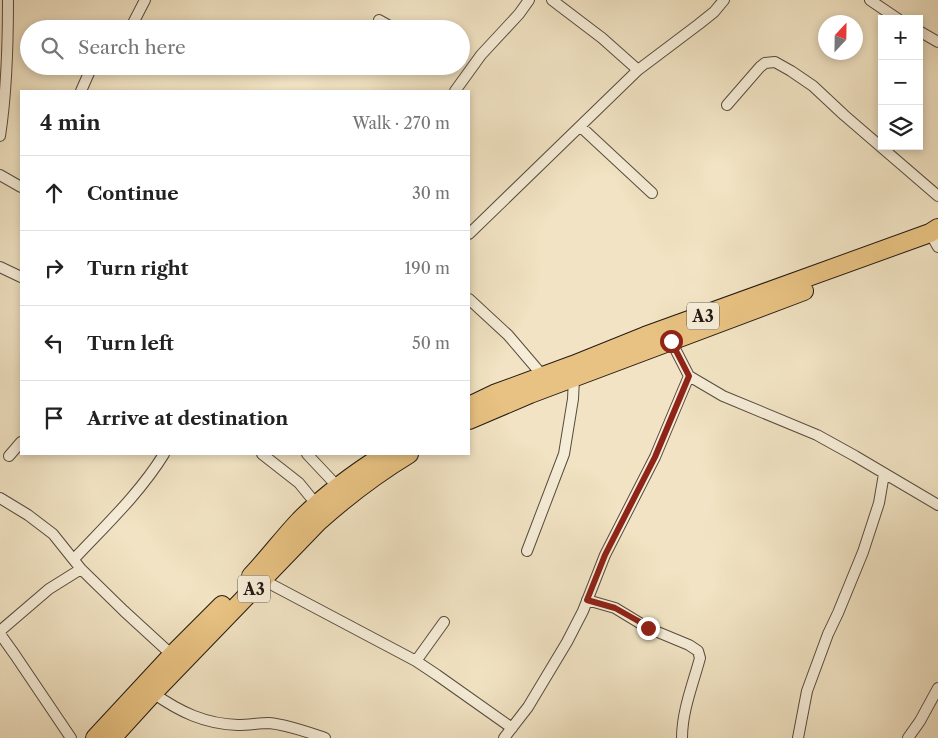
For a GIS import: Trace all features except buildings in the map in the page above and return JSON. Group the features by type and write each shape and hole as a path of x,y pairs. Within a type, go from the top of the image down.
{"highway":[{"name":"A3","path":"470,420 530,394 936,239"},
{"name":"A3","path":"470,406 494,394 645,336 936,239"},
{"name":"A3","path":"94,738 252,574 300,521 338,488 383,455"},
{"name":"A3","path":"112,738 318,522 346,497 388,466 407,455"}],"street":[{"path":"0,136 8,47 8,0"},
{"path":"135,20 145,0"},
{"path":"471,68 530,0"},
{"path":"552,0 602,38 638,70"},
{"path":"470,233 638,70 714,12 724,0"},
{"path":"870,0 892,15"},
{"path":"923,33 938,42"},
{"path":"727,105 760,68 765,64 775,62 813,86 938,196"},
{"path":"81,90 88,75"},
{"path":"456,90 466,75"},
{"path":"581,126 652,193"},
{"path":"0,175 20,185"},
{"path":"0,267 20,277"},
{"path":"470,300 508,335 543,376"},
{"path":"671,341 689,376 723,396 817,435 938,505"},
{"path":"504,738 528,707 567,642 587,600 605,555 655,457 689,376"},
{"path":"527,551 564,454 573,399 574,378"},
{"path":"10,456 20,443"},
{"path":"74,559 156,468 163,455"},
{"path":"263,455 298,482 318,505"},
{"path":"308,455 338,488"},
{"path":"798,738 807,691 828,634 863,552 879,503 884,474"},
{"path":"0,498 28,515 53,534 81,569 172,655"},
{"path":"71,738 0,632 49,588 81,569"},
{"path":"263,580 416,661 512,728"},
{"path":"587,600 615,608 648,628 698,650 700,658 686,708 682,726 682,738"},
{"path":"416,661 444,622"},
{"path":"908,738 920,721 938,688"},
{"path":"153,693 175,707 196,717 223,724 270,723 291,726 325,738"}],"route":[{"path":"648,628 615,608 587,600 605,555 655,457 689,376 671,341"}]}
